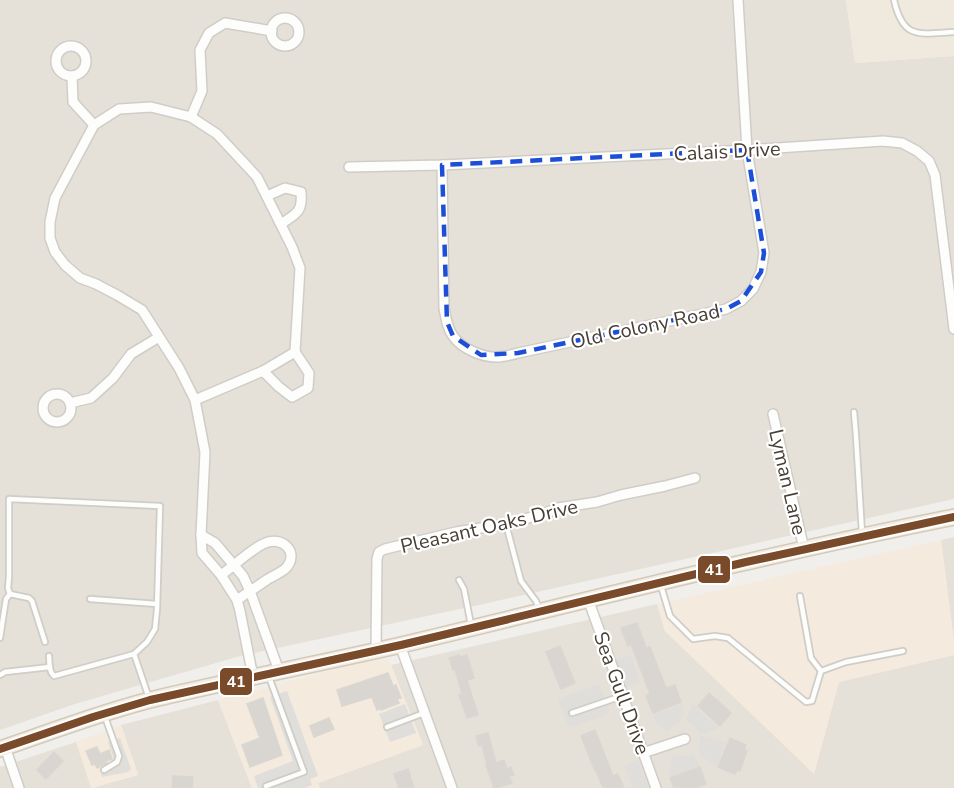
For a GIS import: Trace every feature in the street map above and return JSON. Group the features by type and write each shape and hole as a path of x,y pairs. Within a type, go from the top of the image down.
{"main road":[{"path":"3,748 150,700 400,645 863,535 954,517"}],"street":[{"name":"Old Colony Road","path":"442,165 444,308 453,336 465,347 481,356 497,357 726,309 741,302 753,289 761,272 764,253 747,150 738,0"},
{"path":"190,117 202,91 200,51 209,33 225,23 272,31"},
{"path":"72,76 74,102 94,125"},
{"path":"263,370 292,397 308,388 309,373 295,352 300,268 257,177 216,134 190,117 151,107 119,109 94,125 55,198 50,222 50,238 55,252 65,265 80,278 142,310 179,368 195,400 205,452 202,553 221,575 237,600 267,674"},
{"name":"Calais Drive","path":"349,167 442,165 883,141 902,143 929,161 936,175 954,329"},
{"path":"267,196 285,188 301,192 302,204 296,214 281,224"},
{"path":"70,403 91,399 113,378 131,354 159,337"},
{"path":"195,400 263,370 295,352"},
{"name":"Lyman Lane","path":"773,414 804,549"},
{"name":"Pleasant Oaks Drive","path":"376,650 376,558 379,552 456,532 506,524 558,508 597,502 695,478"},
{"path":"201,536 215,543 243,576 250,591 267,674"},
{"path":"221,575 262,544 273,541 282,542 288,548 291,554 285,569 237,600"},
{"name":"Sea Gull Drive","path":"588,599 656,788"},
{"path":"400,645 452,788"},
{"path":"643,753 685,739"},
{"path":"3,748 19,788"}],"lane":[{"path":"894,0 899,20 908,29 921,34 954,32"},
{"path":"854,411 863,535"},
{"path":"10,594 8,588 9,500 160,506 155,629 147,642 134,654 54,676 51,674 50,656"},
{"path":"506,524 521,582 536,601 540,611"},
{"path":"459,580 464,589 472,627"},
{"path":"659,582 670,616 693,639 715,636 728,638 806,702 812,701 821,671"},
{"path":"0,638 6,598 10,594"},
{"path":"10,594 32,601 45,642"},
{"path":"800,596 811,658 821,671"},
{"path":"90,599 157,604"},
{"path":"821,671 846,662 903,651"},
{"path":"134,654 150,700"},
{"path":"0,675 5,672 50,667"},
{"path":"266,786 304,772 267,674"},
{"path":"572,713 622,696"},
{"path":"387,727 425,712"},
{"path":"103,714 119,756 117,762 104,770"}],"highlighted area":[{"path":"747,150 764,253 761,272 741,301 726,309 518,353 481,355 453,336 447,322 442,165"}],"shaded area":[{"path":"0,0 846,0 855,63 954,56 954,499 240,656 75,704 0,730"},
{"path":"846,0 954,0 954,56 855,63"},
{"path":"954,537 954,642 941,540"},
{"path":"941,540 954,655 839,682 814,774 665,631 657,604"},
{"path":"657,604 665,631 814,773 839,682 954,655 954,788 320,788 318,783 423,745 391,665"},
{"path":"631,655 640,682 625,687 615,660"},
{"path":"378,658 387,660 391,665 423,745 318,783 320,788 252,788 218,700"},
{"path":"599,684 610,713 569,728 558,699"},
{"path":"287,691 318,776 310,779 312,785 305,788 258,788 254,776 293,761 270,697"},
{"path":"218,700 252,788 92,788 138,775 121,725"},
{"path":"405,704 416,733 390,742 379,714"},
{"path":"681,704 684,713 680,721 667,732 656,722 653,714"},
{"path":"693,705 718,728 700,735 693,725 685,720"},
{"path":"121,725 138,774 91,788 76,742"},
{"path":"700,736 726,742 717,767 700,756 697,749"},
{"path":"120,738 131,769 128,772 102,777 100,769 111,765 114,760 108,742"},
{"path":"76,742 92,788 0,788 0,767"},
{"path":"693,753 700,766 671,777 669,774 673,755 687,756"},
{"path":"638,760 649,788 633,788 624,766"}],"building":[{"path":"637,623 646,648 650,647 666,688 675,685 681,702 653,713 646,696 650,694 631,644 628,646 621,628"},
{"path":"560,646 575,683 561,689 546,652"},
{"path":"459,655 460,657 467,655 474,678 467,680 478,715 467,718 459,695 462,694 455,669 453,670 449,658"},
{"path":"388,673 401,698 397,699 399,703 377,710 372,697 342,706 337,690"},
{"path":"709,693 731,713 720,726 698,706"},
{"path":"263,698 282,755 250,767 242,745 260,738 247,704"},
{"path":"329,718 334,729 314,737 310,726"},
{"path":"595,730 613,776 618,774 624,788 603,788 581,736"},
{"path":"488,733 496,763 504,760 507,769 511,767 514,775 509,776 512,783 496,788 494,788 486,765 482,745 479,746 476,736"},
{"path":"730,738 746,745 744,749 747,751 740,771 737,770 735,774 718,767"},
{"path":"97,747 100,754 109,750 112,759 97,768 95,764 92,765 86,751"},
{"path":"54,752 63,761 46,779 37,770"},
{"path":"700,767 706,784 695,788 674,788 670,778"},
{"path":"408,769 414,788 399,788 394,774"},
{"path":"173,776 193,777 192,788 172,788"}],"transit line":[{"name":"41","path":"0,749 150,700 401,645 746,562 954,517"}]}
